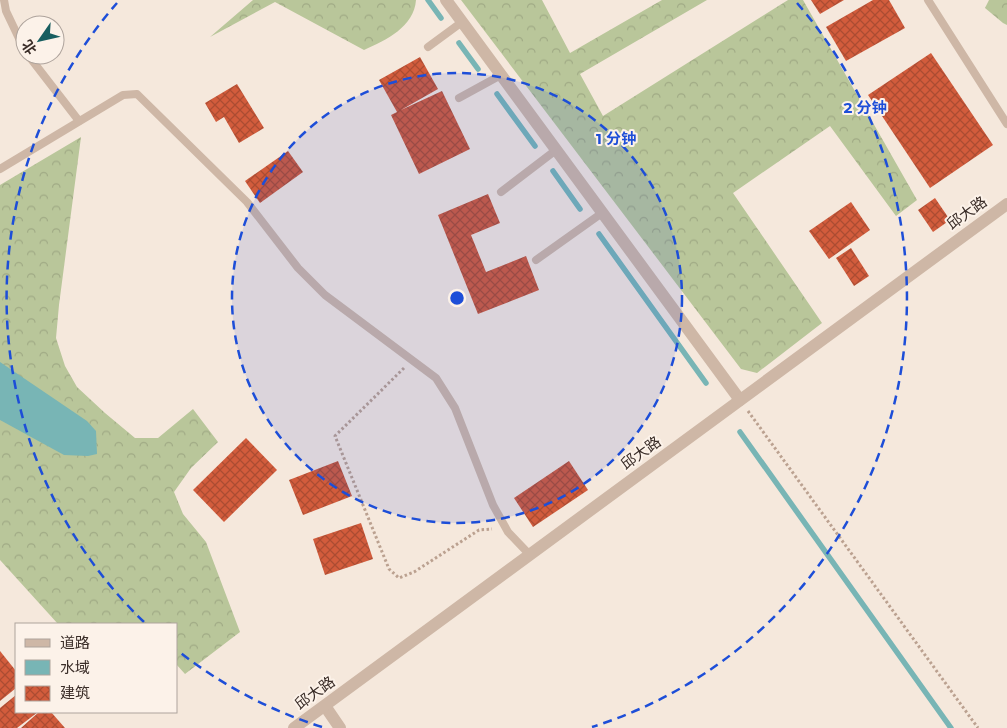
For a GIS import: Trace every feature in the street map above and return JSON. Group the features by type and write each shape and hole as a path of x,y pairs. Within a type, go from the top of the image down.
{"street":[{"path":"446,0 740,400"},
{"name":"邱大路","path":"294,728 1007,204"},
{"path":"325,706 340,728"}],"lane":[{"path":"4,0 6,11 15,30"},
{"path":"928,0 1007,124"},
{"path":"428,47 462,22"},
{"path":"36,65 79,121"},
{"path":"458,98 501,74"},
{"path":"0,169 123,95 137,94 247,202 298,268 325,295 436,378 455,408 493,505 508,532 529,554"},
{"path":"501,192 556,150"},
{"path":"536,260 602,213"}],"path":[{"path":"412,360 335,436 389,569 398,578 414,572 479,530 493,529 508,532"},
{"path":"740,400 978,728"}],"green space":[{"path":"253,0 416,0 410,18 398,31 364,50 275,2 210,37"},
{"path":"461,0 542,0 570,53 662,0 707,0 580,74 603,116 788,0 803,0 917,200 896,216 830,126 733,193 822,323 757,373 741,369"},
{"path":"989,0 1007,0 1007,25 985,8"},
{"path":"81,137 56,338 65,366 77,387 135,438 158,438 193,409 218,442 191,468 174,492 183,514 206,542 240,632 185,674 178,666 178,623 57,623 0,560 0,185"}],"water":[{"path":"0,362 87,421 96,431 97,454 88,456 64,455 0,420"}],"building":[{"path":"811,0 844,0 820,14"},
{"path":"873,0 889,0 905,28 846,61 826,27"},
{"path":"931,53 993,145 930,188 868,95"},
{"path":"420,57 438,89 401,110 442,91 470,149 419,174 391,115 397,112 379,80"},
{"path":"237,84 264,128 239,143 224,117 216,122 205,103"},
{"path":"288,151 303,172 260,203 245,181"},
{"path":"488,194 500,223 471,235 486,272 526,256 539,290 478,314 438,215"},
{"path":"935,198 950,220 933,232 918,210"},
{"path":"851,202 870,230 829,259 809,231"},
{"path":"851,248 869,276 854,286 836,258"},
{"path":"246,438 277,470 224,522 193,490"},
{"path":"338,461 352,496 303,515 289,480"},
{"path":"569,461 588,490 533,527 514,498"},
{"path":"361,523 373,559 325,575 313,539"},
{"path":"0,651 15,670 15,689 0,701"},
{"path":"15,696 15,713 37,713 17,728 0,728 0,708"},
{"path":"38,713 52,713 65,728 21,728"}],"waterway":[{"path":"428,0 441,18"},
{"path":"459,43 478,69"},
{"path":"497,94 535,146"},
{"path":"553,171 580,209"},
{"path":"599,234 706,383"},
{"path":"740,432 951,728"}]}
